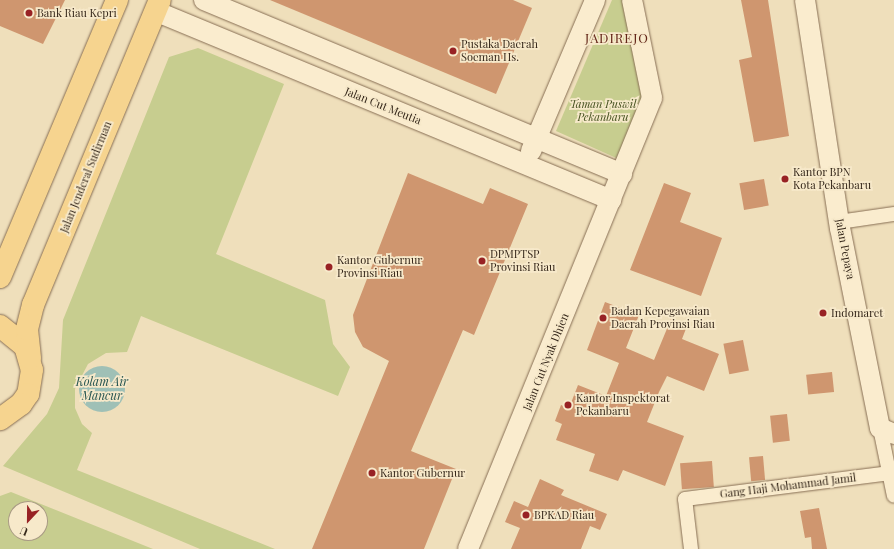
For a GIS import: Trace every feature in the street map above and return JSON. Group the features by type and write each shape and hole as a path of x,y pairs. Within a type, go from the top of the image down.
{"main road":[{"path":"0,277 117,0"},
{"name":"Jalan Jenderal Sudirman","path":"4,417 28,394 32,376 27,329 33,306 157,6"},
{"path":"0,326 14,334 30,358"}],"street":[{"path":"204,0 622,174"},
{"path":"526,165 595,0"},
{"name":"Jalan Cut Nyak Dhien","path":"468,549 652,98 632,0"},
{"name":"Jalan Pepaya","path":"805,0 839,222 887,431 890,473 894,496"},
{"name":"Jalan Cut Meutia","path":"157,6 526,165 611,200"},
{"path":"839,222 894,214"},
{"name":"Gang Haji Mohammad Jamil","path":"691,549 685,499 890,473"}],"green space":[{"name":"Taman Puswil Pekanbaru","path":"612,0 631,0 649,97 623,161 556,131"},
{"path":"198,48 284,84 216,254 325,300 333,344 350,367 338,396 141,316 127,352 106,353 88,364 75,389 75,408 82,424 92,433 77,470 275,549 200,549 3,466 47,414 59,388 63,320 169,57"},
{"path":"11,492 33,501 8,501 8,541 48,541 48,507 153,549 0,549 0,496"}],"water":[{"name":"Kolam Air Mancur","path":"107,366 119,372 124,380 124,398 119,406 111,411 97,412 85,406 80,398 79,384 85,372 93,367"}],"building":[{"name":"Bank Riau Kepri","path":"0,0 65,0 43,44 0,26"},
{"name":"Pustaka Daerah Soeman Hs.","path":"270,0 513,0 532,8 496,94"},
{"path":"741,0 768,0 789,136 754,142 739,60 752,57"},
{"path":"408,173 483,204 490,188 528,204 474,335 463,330 411,451 456,469 424,549 312,549 389,361 363,347 355,332 353,315"},
{"path":"764,179 769,206 744,210 739,183"},
{"path":"664,183 691,193 680,222 722,238 701,296 630,270"},
{"path":"605,302 639,315 626,348 654,360 671,319 687,326 682,339 719,354 704,391 667,376 659,392 647,422 684,436 665,486 623,470 618,481 589,471 595,454 556,440 562,424 555,421 561,405 569,408 578,385 606,396 619,363 587,350"},
{"path":"743,340 749,370 729,374 723,344"},
{"path":"832,372 834,392 808,395 806,375"},
{"path":"787,414 790,441 773,443 770,416"},
{"path":"763,456 765,480 751,481 749,457"},
{"path":"712,461 714,487 682,489 680,463"},
{"path":"540,479 564,490 561,495 607,514 600,530 590,526 581,549 511,549 520,528 505,522 514,501 528,507"},
{"path":"819,508 827,549 812,549 811,537 805,538 800,511"}],"place":[{"name":"Bank Riau Kepri","path":"29,13"},
{"name":"Pustaka Daerah Soeman Hs.","path":"453,51"},
{"name":"Kantor BPN Kota Pekanbaru","path":"785,179"},
{"name":"DPMPTSP Provinsi Riau","path":"482,261"},
{"name":"Kantor Gubernur Provinsi Riau","path":"329,267"},
{"name":"Indomaret","path":"823,313"},
{"name":"Badan Kepegawaian Daerah Provinsi Riau","path":"603,318"},
{"name":"Kantor Inspektorat Pekanbaru","path":"568,405"},
{"name":"Kantor Gubernur","path":"372,473"},
{"name":"BPKAD Riau","path":"526,515"}],"district":[{"name":"JADIREJO","path":"617,38"}]}
